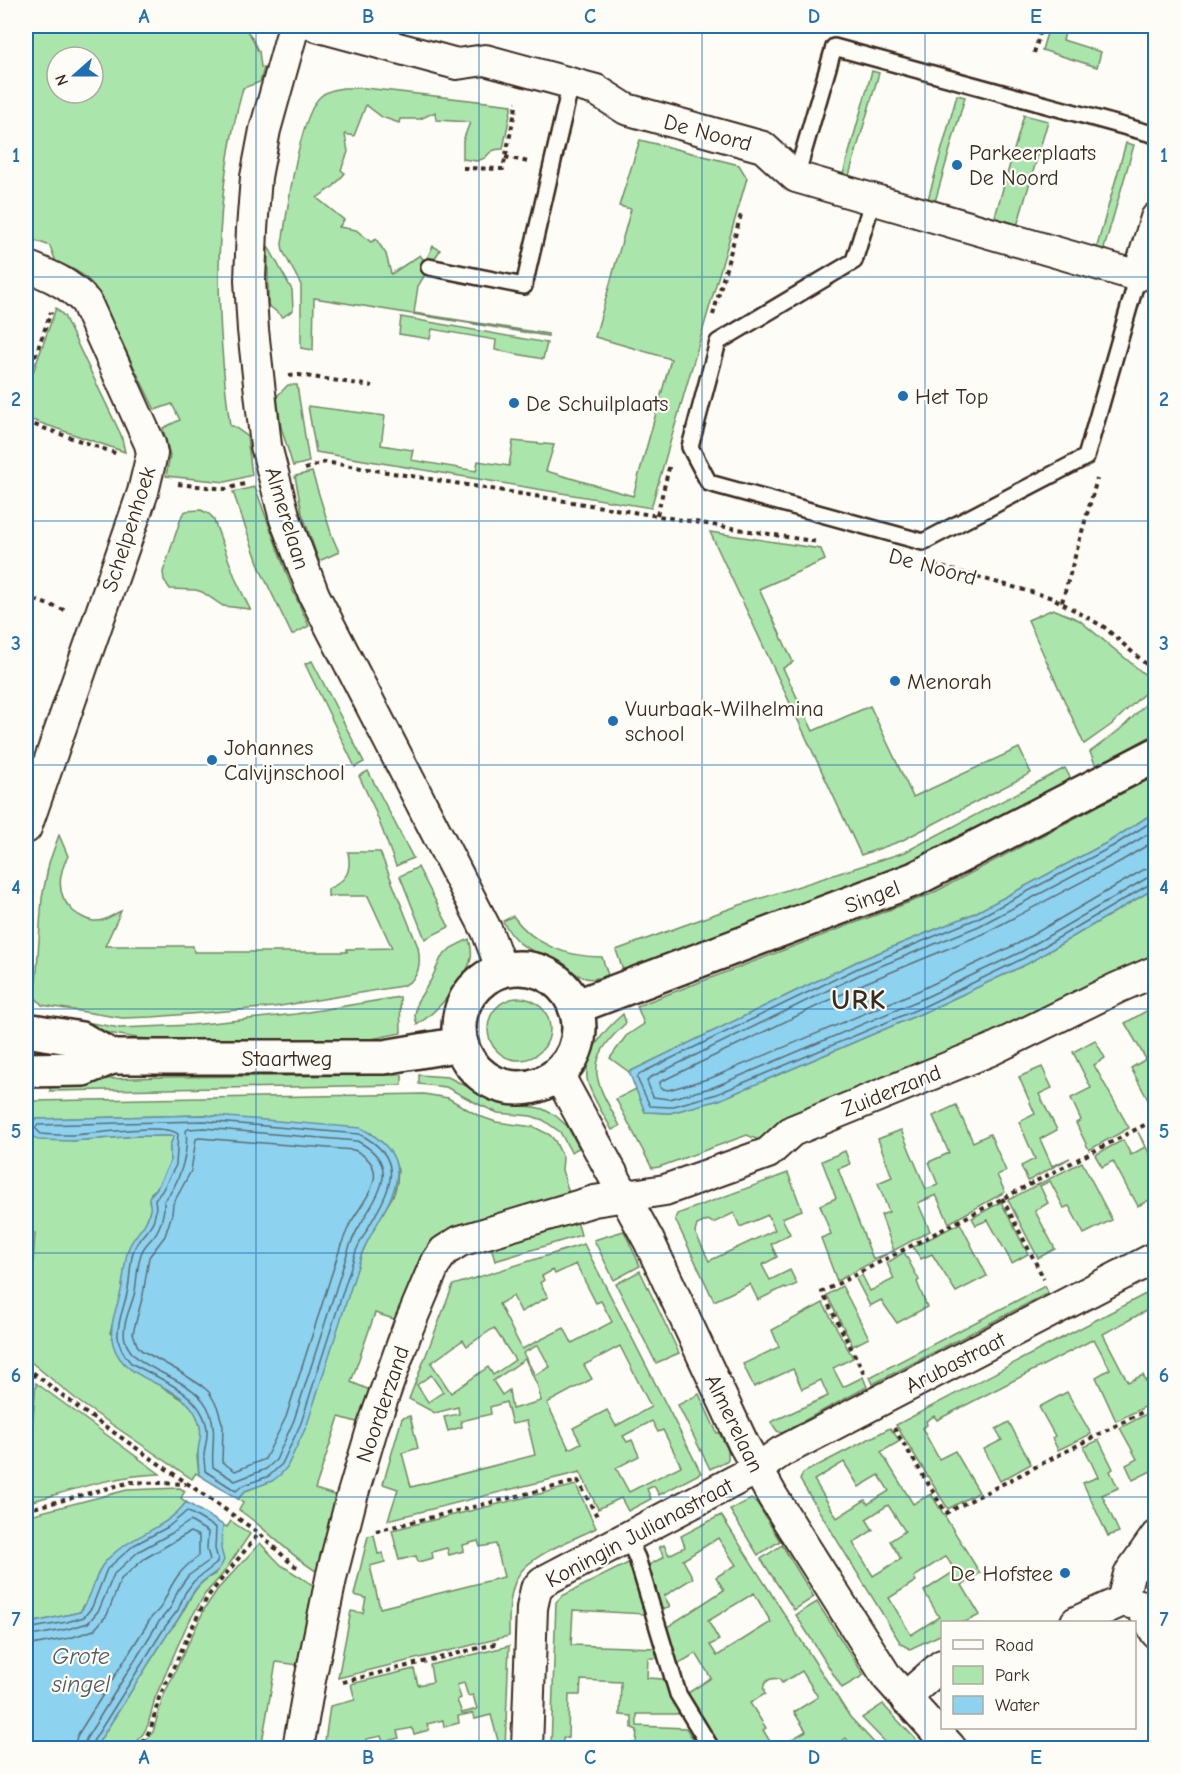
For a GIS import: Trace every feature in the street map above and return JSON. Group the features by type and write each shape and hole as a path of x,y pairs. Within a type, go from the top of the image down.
{"main road":[{"name":"Singel","path":"575,1007 915,879 1155,755"},
{"path":"528,969 550,977 565,989 575,1007 579,1019 577,1045 566,1067 545,1083 530,1088 509,1088 494,1084 481,1076 471,1065 461,1044 460,1017 465,1002 480,983 502,970 528,969"},
{"name":"Staartweg","path":"26,1030 81,1039 112,1057"},
{"name":"Staartweg","path":"26,1070 83,1069 112,1057 384,1058 461,1044"}],"street":[{"name":"Almerelaan","path":"294,26 265,130 256,177 250,280 257,379 270,461 285,519 304,573 487,931 502,970"},
{"name":"De Noord","path":"316,26 457,64 485,60 596,90 626,110 763,147 796,177 1138,276"},
{"path":"1138,276 1155,218"},
{"name":"Schelpenhoek","path":"26,266 63,282 77,291 86,302 135,408 152,454 149,471 26,828"},
{"name":"Zuiderzand","path":"625,1196 659,1192 768,1153 792,1131 991,1050 1117,987 1155,971"},
{"name":"Almerelaan","path":"558,1074 649,1241 757,1469 887,1677 951,1749"},
{"name":"Noorderzand","path":"298,1749 329,1587 351,1500 408,1328 438,1258 451,1245 460,1241 594,1201 625,1196"},
{"name":"Arubastraat","path":"757,1469 782,1452 1155,1257"},
{"name":"Koningin Julianastraat","path":"527,1749 532,1608 536,1589 614,1531 757,1469"},
{"path":"1122,1601 1129,1574 1155,1536"},
{"path":"1080,1621 1122,1601 1140,1605 1155,1633"},
{"path":"907,1701 917,1688 941,1666"}],"lane":[{"path":"796,177 834,47 1155,135"},
{"path":"429,267 524,286 571,83"},
{"path":"873,199 854,261 718,342 690,447 709,483 923,542 1086,458 1138,276"},
{"path":"614,1531 637,1558 678,1694 711,1749"}],"path":[{"path":"1034,53 1042,26"},
{"path":"464,168 502,169 518,99"},
{"path":"26,382 63,282"},
{"path":"257,379 299,375 372,386"},
{"path":"26,422 120,455"},
{"path":"295,471 325,462 829,543"},
{"path":"149,471 164,482 226,489 254,482"},
{"name":"De Noord","path":"931,565 1053,598 1104,627 1155,673"},
{"path":"26,597 68,611"},
{"path":"867,1380 822,1292 1155,1119"},
{"path":"1002,1198 1048,1286"},
{"path":"26,1367 80,1409 259,1533 293,1565 329,1587"},
{"path":"26,1458 30,1391 34,1374"},
{"path":"890,1421 946,1513 1155,1405"},
{"path":"366,1533 578,1481 614,1531"},
{"path":"26,1510 131,1482 188,1484"},
{"path":"135,1749 151,1728 159,1698 208,1596 259,1533"},
{"path":"334,1684 509,1641"}],"green space":[{"path":"26,26 243,26 259,51 261,67 264,68 260,82 243,88 233,130 221,214 219,298 230,426 247,436 252,475 226,482 166,476 170,455 163,428 180,420 172,404 155,410 95,287 77,272 56,262 50,246 26,237"},
{"path":"1049,26 1067,26 1063,40 1101,52 1097,67 1042,50"},
{"path":"872,71 879,73 848,179 842,178"},
{"path":"343,88 365,88 512,105 503,149 492,151 485,158 477,161 463,159 463,141 470,122 436,120 435,112 420,119 400,119 399,123 382,117 366,105 354,136 345,134 348,152 341,170 345,173 334,186 317,198 344,220 339,227 356,230 371,242 376,239 386,254 391,274 420,255 425,262 433,246 440,250 418,286 414,313 548,334 548,336 314,298 313,350 301,348 301,285 283,251 282,244 287,211 300,143 313,106 323,94"},
{"path":"957,95 965,97 934,205 927,203"},
{"path":"1024,115 1048,121 1017,226 994,220"},
{"path":"640,140 739,165 747,178 651,508 316,452 308,406 385,416 381,445 413,450 411,460 476,471 478,461 509,466 513,441 554,445 546,471 633,496 671,359 595,337 631,209 619,206"},
{"path":"1126,143 1134,145 1103,252 1096,250"},
{"path":"268,246 292,290 293,310 283,317 268,305"},
{"path":"56,308 64,316 121,435 125,452 26,418 26,392"},
{"path":"401,317 547,343 543,359 495,350 496,340 432,329 430,339 399,334"},
{"path":"288,385 297,385 309,462 293,466 281,427 277,396"},
{"path":"312,472 339,552 319,561 302,513 295,476"},
{"path":"255,487 293,591 309,626 292,635 261,571 233,492"},
{"path":"201,510 213,518 236,580 250,609 223,606 196,590 170,589 164,580 163,572 182,515 186,511"},
{"path":"710,532 821,549 825,560 759,589 793,662 783,668 813,731 870,706 913,797 1019,748 1031,773 901,841 861,855"},
{"path":"1053,609 1079,620 1155,683 1111,725 1084,744 1028,620"},
{"path":"312,661 364,762 355,767 305,664"},
{"path":"1155,695 1155,734 1096,766 1090,752 1122,728"},
{"path":"1065,768 1071,779 915,861 623,970 616,950 740,905 905,852"},
{"path":"368,771 413,858 396,866 359,776"},
{"path":"1155,776 1155,812 1110,841 973,914 856,962 629,1072 610,1058 626,1036 644,1024 637,1006 931,894"},
{"path":"59,835 68,856 62,870 60,885 67,905 73,911 92,921 105,919 121,911 105,946 193,946 194,952 347,952 347,949 392,948 368,896 328,896 328,889 339,883 346,875 349,865 348,852 380,852 418,947 418,970 413,979 402,986 274,1007 122,1018 42,1005 35,997 42,898 49,863"},
{"path":"418,867 449,927 425,939 400,876"},
{"path":"1155,888 1155,958 761,1141 747,1135 652,1168 616,1099 636,1089 645,1112 670,1113 719,1100 927,1011 1027,964"},
{"path":"513,916 521,926 541,942 576,955 602,957 608,975 599,978 585,978 530,950 513,937 503,921"},
{"path":"469,939 471,958 457,986 432,1013 417,1025 415,1016 417,1002 441,958 451,948"},
{"path":"400,997 401,1033 371,1039 165,1040 137,1038 56,1024 57,1017 120,1028 192,1025 296,1014"},
{"path":"519,998 541,1007 550,1029 541,1051 519,1060 497,1051 488,1029 497,1007"},
{"path":"1148,1010 1155,1024 1155,1113 1131,1068 1146,1059 1125,1023"},
{"path":"623,1014 626,1023 612,1037 598,1061 599,1084 620,1126 612,1130 593,1095 587,1073 591,1054 596,1045"},
{"path":"1095,1040 1105,1058 1094,1065 1129,1128 1089,1150 1076,1123 1081,1120 1071,1098 1091,1088 1073,1052"},
{"path":"1042,1067 1052,1088 1039,1094 1057,1130 1040,1139 1052,1166 1070,1158 1028,1181 1021,1166 1035,1159 1019,1122 1035,1114 1019,1077"},
{"path":"402,1075 402,1085 50,1091 50,1081 162,1077"},
{"path":"419,1075 448,1077 502,1104 543,1109 556,1116 567,1126 579,1148 571,1152 560,1132 543,1120 531,1116 498,1113 446,1087 419,1084"},
{"path":"424,1094 448,1098 479,1116 496,1122 534,1127 550,1135 563,1158 562,1170 569,1193 560,1198 439,1236 429,1245 397,1320 375,1313 351,1382 372,1391 360,1423 339,1417 315,1489 338,1496 320,1570 316,1571 239,1510 243,1503 238,1499 245,1491 272,1481 303,1432 362,1253 394,1194 398,1170 392,1155 371,1133 204,1115 30,1121 72,1141 137,1136 174,1136 170,1145 170,1162 157,1188 151,1193 149,1201 151,1207 145,1226 135,1237 128,1250 122,1290 110,1333 165,1389 190,1404 197,1416 201,1429 201,1442 197,1456 199,1475 196,1473 192,1479 82,1404 26,1358 26,1262 33,1262 35,1233 26,1231 26,1103 34,1101"},
{"path":"956,1105 973,1142 990,1134 1006,1171 997,1175 1005,1192 949,1223 936,1195 918,1203 930,1231 894,1250 881,1215 889,1212 878,1183 892,1177 878,1139 901,1130 926,1189 938,1185 929,1162 949,1153 933,1116"},
{"path":"1138,1132 1155,1164 1155,1197 1138,1206 1113,1161 1102,1167 1095,1155 1123,1140 1131,1155 1145,1147"},
{"path":"845,1151 850,1164 838,1169 873,1259 890,1253 837,1281 821,1238 831,1234 820,1205 836,1198 822,1161"},
{"path":"1082,1162 1112,1220 1084,1234 1069,1206 1064,1208 1050,1181 1040,1186 1048,1203 1035,1211 1055,1249 1038,1258 1008,1200"},
{"path":"788,1173 802,1210 782,1218 790,1234 771,1244 777,1257 762,1265 770,1280 790,1270 797,1284 758,1300 750,1284 714,1301 675,1219 677,1214","holes":["734,1213 740,1227 768,1215 775,1230 709,1261 695,1232 697,1225 708,1220 713,1223"]},
{"path":"1001,1202 1028,1254 1012,1263 988,1220 976,1225 972,1218"},
{"path":"577,1221 581,1235 495,1261 491,1246"},
{"path":"960,1223 987,1276 956,1292 932,1254 921,1259 913,1247"},
{"path":"624,1231 640,1266 614,1280 594,1240"},
{"path":"584,1244 701,1473 659,1495 654,1486 647,1489 651,1499 628,1511 621,1498 598,1509 580,1472 388,1520 398,1489 383,1484 402,1418 410,1416 418,1448 402,1453 411,1487 535,1455 527,1421 512,1424 506,1402 490,1407 491,1414 461,1421 462,1427 448,1431 444,1417 459,1414 458,1407 435,1413 409,1399 453,1285","holes":["576,1264 596,1303 601,1301 612,1322 572,1343 564,1328 522,1349 499,1304 513,1296 521,1312 548,1297 540,1283 544,1280 542,1276 553,1270 555,1274","494,1328 515,1360 493,1375 488,1367 451,1393 431,1363 463,1340 467,1346","538,1345 550,1367 535,1375 523,1353","620,1346 651,1407 616,1426 607,1410 573,1428 581,1443 569,1449 547,1403 592,1379 584,1365","525,1359 538,1387 541,1401 512,1409 509,1390 502,1395 493,1381","431,1375 443,1392 428,1402 417,1385","652,1421 658,1432 663,1430 681,1466 629,1492 616,1468 639,1456 632,1440 627,1442 623,1436"]},
{"path":"904,1252 919,1280 917,1282 927,1307 897,1323 881,1300 870,1306 856,1279 862,1275 870,1291 894,1279 887,1263"},
{"path":"640,1271 679,1353 656,1363 616,1284"},
{"path":"842,1286 869,1338 853,1346 827,1295"},
{"path":"1045,1286 1048,1293 873,1384 870,1377"},
{"path":"1155,1289 1155,1306 1103,1334 1128,1382 1143,1375 1155,1402 1116,1421 1096,1377 1110,1369 1094,1339 937,1420 934,1416 926,1421 927,1425 922,1428 939,1459 955,1451 979,1492 948,1509 896,1425"},
{"path":"823,1303 853,1358 833,1368 843,1387 863,1377 867,1387 781,1433 771,1422 828,1396 821,1380 802,1389 793,1369 754,1387 743,1364 779,1347 772,1330"},
{"path":"36,1383 160,1474 109,1480 26,1503 26,1478"},
{"path":"1067,1392 1091,1434 1058,1450 1052,1438 1055,1436 1039,1407"},
{"path":"699,1394 717,1433 728,1450 728,1460 710,1469 678,1405"},
{"path":"1150,1412 1155,1425 1155,1469 1133,1480 1126,1465 1137,1459 1120,1428"},
{"path":"1009,1422 1031,1464 1000,1481 984,1449 1002,1440 996,1429"},
{"path":"890,1428 900,1441 881,1452 913,1504 931,1494 980,1573 962,1585 980,1615 967,1621 941,1621 941,1634 910,1649 901,1644 800,1480 803,1473","holes":["844,1462 859,1487 879,1475 889,1491 868,1504 865,1500 837,1518 814,1480","888,1505 905,1531 890,1541 901,1559 873,1576 853,1543 873,1530 866,1519","946,1556 955,1571 924,1591 939,1617 911,1635 889,1598 916,1581 914,1577"]},
{"path":"1099,1440 1113,1469 1110,1471 1118,1488 1102,1495 1119,1532 1108,1536 1083,1483 1098,1477 1084,1447"},
{"path":"576,1485 596,1528 542,1554 524,1568 512,1590 509,1636 338,1678 351,1611 363,1613 366,1598 354,1595 368,1536 374,1535 378,1554 383,1553 385,1562 370,1566 380,1608 504,1577 496,1544 480,1547 478,1541 463,1545 464,1551 449,1555 447,1548 432,1552 433,1558 418,1562 416,1556 399,1560 392,1530"},
{"path":"180,1488 185,1491 181,1498 186,1502 179,1512 102,1566 92,1592 80,1612 26,1624 26,1516 127,1490"},
{"path":"751,1499 757,1503 780,1541 758,1555 730,1510"},
{"path":"721,1515 850,1717 879,1748 853,1748 846,1738 831,1748 777,1748 806,1731 794,1712 818,1697 802,1671 782,1683 779,1679 769,1680 764,1687 765,1694 750,1703 766,1728 763,1730 774,1748 722,1748 688,1693 711,1678 696,1653 678,1664 667,1627 724,1590 716,1577 736,1565 718,1538 683,1560 693,1578 664,1596 670,1606 662,1611 649,1565 664,1557 659,1547 664,1545 669,1555 685,1547 681,1536","holes":["754,1593 771,1622 717,1656 710,1645 719,1640 708,1621"]},
{"path":"231,1521 250,1534 222,1575 205,1594 186,1627 155,1698 148,1725 143,1734 130,1748 95,1748 194,1592 206,1579 215,1574 223,1525 227,1527"},
{"path":"260,1543 281,1565 316,1587 299,1665 276,1662 261,1748 139,1748 153,1732 163,1697 205,1608 217,1590"},
{"path":"782,1545 814,1597 794,1610 761,1559"},
{"path":"630,1562 645,1614 573,1610 571,1645 656,1648 658,1658 648,1658 647,1678 664,1679 679,1714 637,1714 637,1726 686,1728 699,1748 618,1748 618,1743 636,1743 637,1730 632,1728 632,1716 620,1715 621,1682 581,1680 580,1695 569,1695 568,1738 563,1738 563,1748 551,1748 556,1602 562,1596"},
{"path":"817,1602 864,1675 842,1688 796,1615"},
{"path":"509,1646 505,1748 500,1748 491,1715 475,1719 473,1713 458,1716 459,1723 444,1727 443,1720 427,1724 429,1730 414,1734 412,1728 397,1731 399,1738 383,1742 381,1736 366,1739 367,1746 352,1748 350,1743 335,1748 324,1748 330,1706 355,1700 351,1684 414,1669 418,1685 433,1682 430,1665","holes":["464,1683 468,1696 473,1695 477,1709 462,1713 457,1700 461,1698 457,1685"]},
{"path":"883,1704 924,1748 891,1748 862,1718"}],"water":[{"path":"1155,812 1155,888 1027,964 927,1011 719,1100 670,1113 645,1112 629,1072 856,962 973,914 1110,841"},
{"path":"204,1115 361,1128 382,1142 393,1156 397,1171 395,1186 389,1202 362,1253 307,1425 287,1467 272,1481 245,1491 238,1499 199,1475 200,1429 197,1417 190,1405 179,1396 129,1368 119,1357 113,1344 112,1324 121,1291 128,1250 148,1216 149,1197 157,1188 170,1162 170,1145 174,1136 137,1136 72,1141 38,1140 30,1134 28,1126 30,1121 37,1119"},
{"name":"Grote singel","path":"186,1502 223,1525 221,1549 224,1560 222,1565 194,1591 95,1748 26,1748 26,1624 80,1612 88,1600 99,1571 111,1556 168,1520"}],"place":[{"name":"Parkeerplaats De Noord","path":"957,165"},
{"name":"Het Top","path":"903,396"},
{"name":"De Schuilplaats","path":"514,403"},
{"name":"Menorah","path":"895,681"},
{"name":"Vuurbaak-Wilhelmina school","path":"613,721"},
{"name":"Johannes Calvijnschool","path":"212,760"},
{"name":"De Hofstee","path":"1065,1573"}],"district":[{"name":"URK","path":"859,999"}]}
